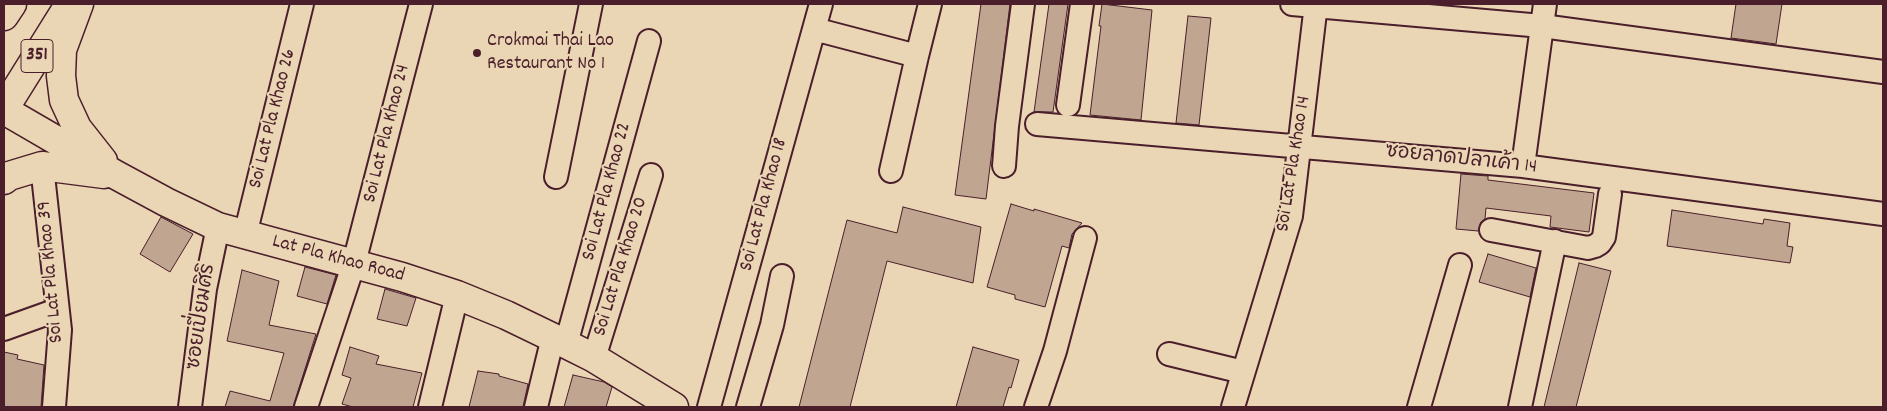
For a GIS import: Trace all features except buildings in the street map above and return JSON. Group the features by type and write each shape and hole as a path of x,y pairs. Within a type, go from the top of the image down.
{"main road":[{"path":"4,6 11,4"},
{"name":"351","path":"4,16 11,4"},
{"name":"351","path":"4,109 70,4"},
{"path":"79,4 62,50 61,76 64,100 77,128 87,143 116,175"},
{"name":"Lat Pla Khao Road","path":"4,109 116,175 218,227 354,264 457,295 506,315 594,358 668,406"},
{"path":"4,180 9,176 42,166 116,175"}],"street":[{"name":"Soi Lat Pla Khao 26","path":"245,235 302,4"},
{"name":"Soi Lat Pla Khao 24","path":"306,407 354,264 421,4"},
{"path":"556,177 591,4"},
{"name":"Soi Lat Pla Khao 18","path":"709,407 821,4"},
{"path":"890,171 930,4"},
{"path":"1004,166 1007,126 1023,4"},
{"path":"1068,105 1082,4"},
{"path":"1292,4 1542,26 1883,72"},
{"path":"1523,166 1545,4"},
{"name":"Soi Lat Pla Khao 14","path":"1233,407 1291,216 1316,5"},
{"path":"814,29 917,56"},
{"name":"Soi Lat Pla Khao 22","path":"536,407 559,340 650,42"},
{"name":"ซอยลาดปลาเค้า 14","path":"1038,124 1523,166 1883,214"},
{"name":"Soi Lat Pla Khao 39","path":"42,166 60,339 54,407"},
{"name":"Soi Lat Pla Khao 20","path":"594,358 651,175"},
{"path":"1491,230 1588,248 1600,243 1604,237 1610,194"},
{"name":"ซอยเปี่ยมศิริ","path":"190,407 205,289 218,227"},
{"path":"1036,407 1055,351 1085,238"},
{"path":"1520,407 1555,241"},
{"path":"1419,407 1460,265"},
{"path":"748,407 772,325 782,276"},
{"path":"430,407 457,295"},
{"path":"4,329 57,310"},
{"path":"1169,354 1243,372"}],"place":[{"name":"Crokmai Thai Lao Restaurant No 1","path":"477,53"}]}
